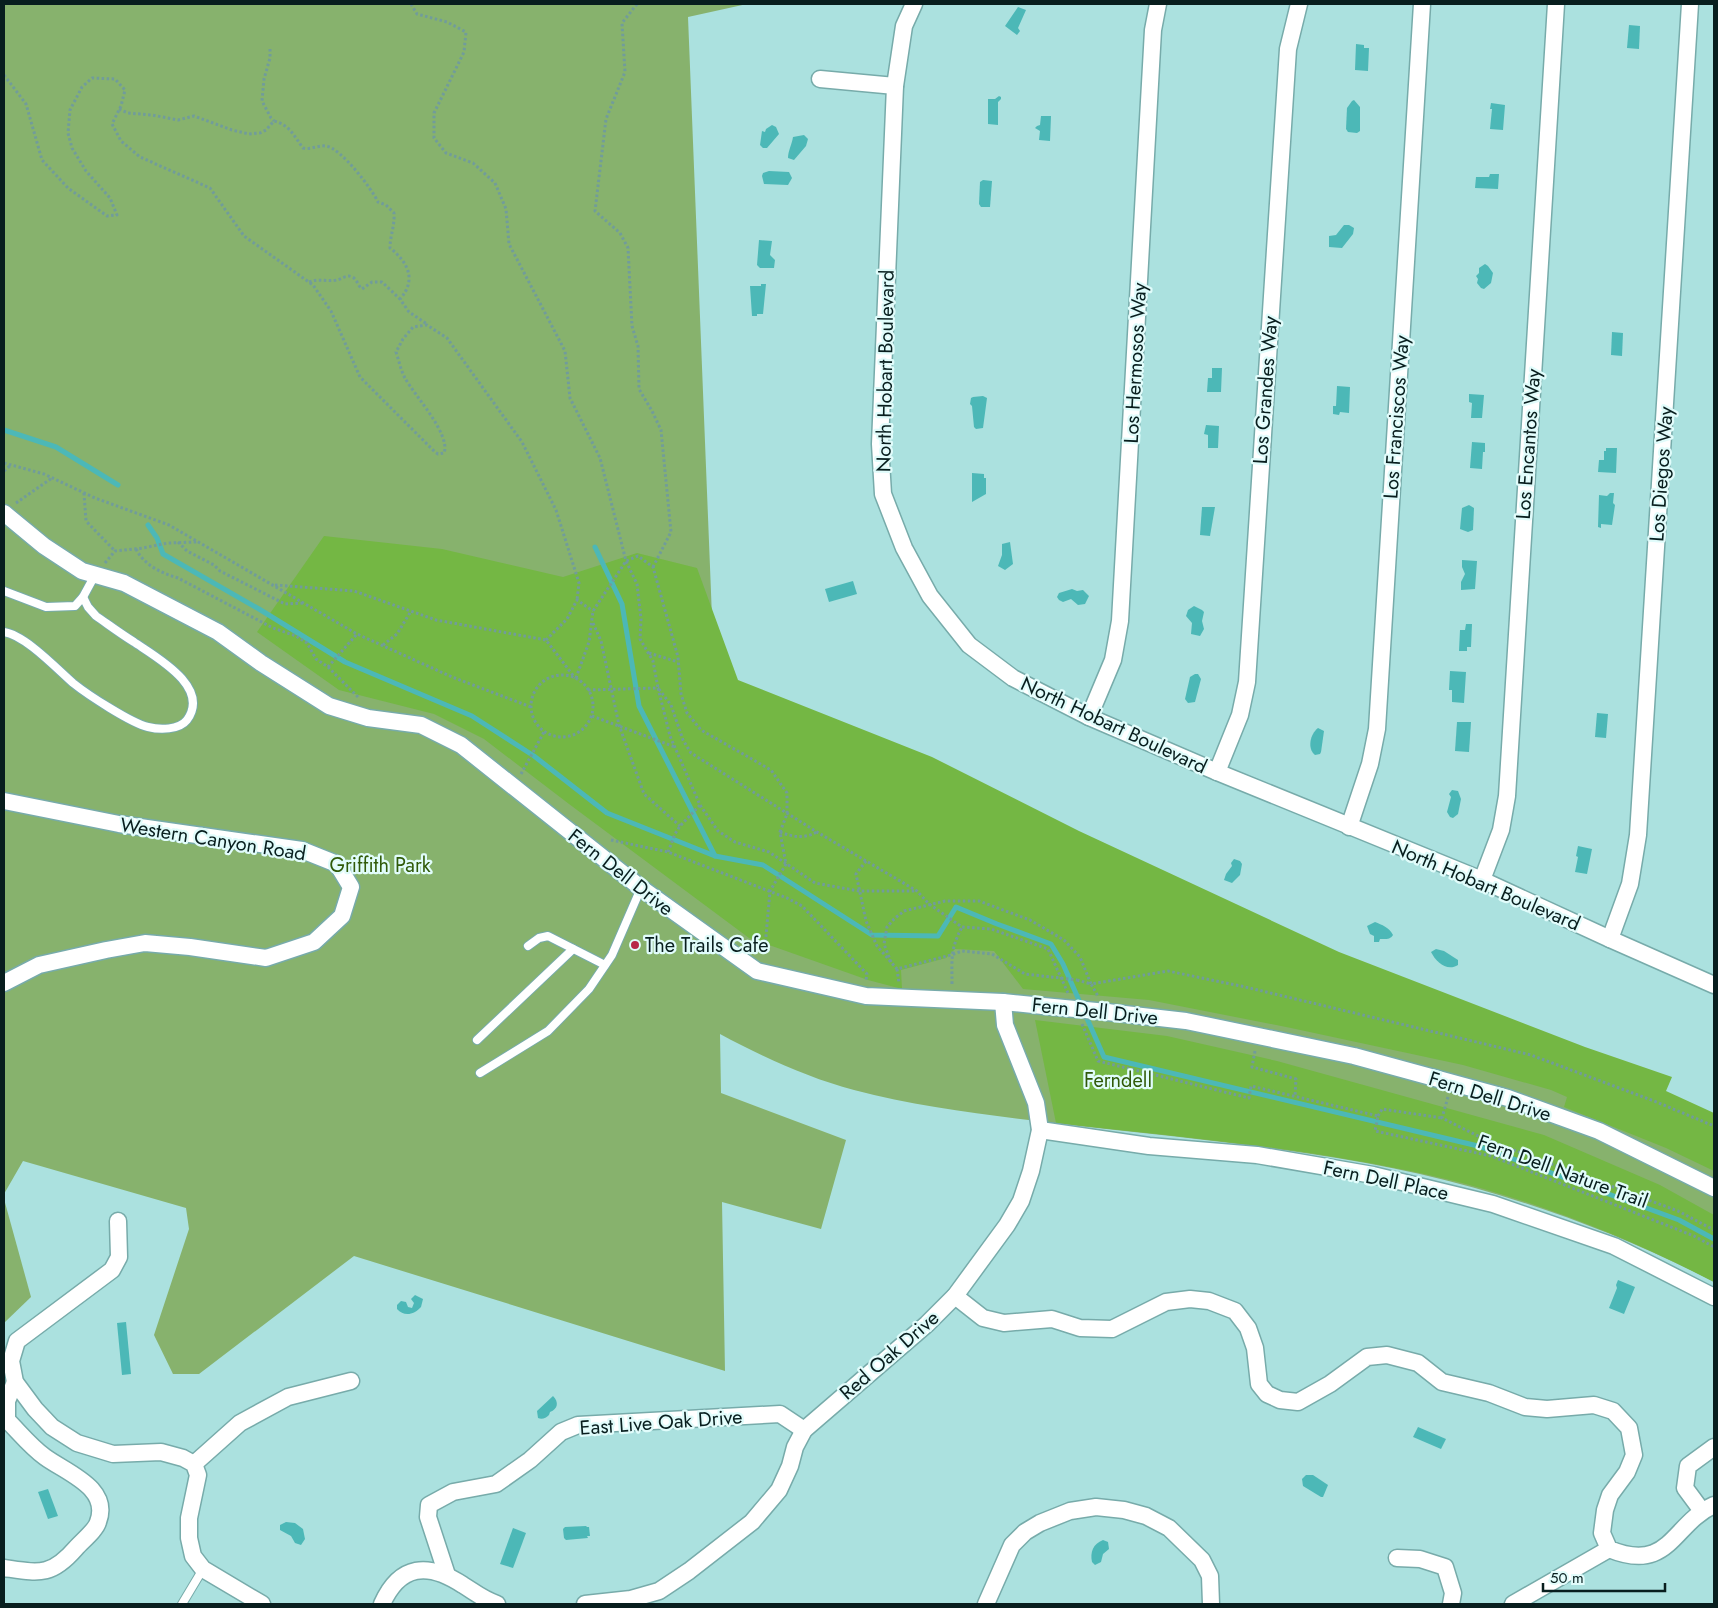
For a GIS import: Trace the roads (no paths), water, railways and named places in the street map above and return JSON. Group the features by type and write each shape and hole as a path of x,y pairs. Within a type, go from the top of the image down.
{"street":[{"name":"North Hobart Boulevard","path":"914,4 904,26 896,86 880,444 883,494 904,548 930,596 969,645 1013,678 1089,716 1216,772 1482,880 1714,985"},
{"name":"Los Hermosos Way","path":"1089,716 1113,660 1120,622 1153,30 1158,4"},
{"name":"Los Grandes Way","path":"1216,772 1240,715 1246,682 1288,49 1299,4"},
{"name":"Los Franciscos Way","path":"1348,827 1370,764 1377,729 1422,4"},
{"name":"Los Encantos Way","path":"1482,880 1501,830 1507,796 1556,4"},
{"name":"Los Diegos Way","path":"1610,939 1630,884 1638,835 1690,4"},
{"path":"820,79 896,86"},
{"path":"8,510 52,551 82,571 95,575"},
{"name":"Fern Dell Drive","path":"95,575 124,583 218,632 261,663 329,706 368,718 421,725 461,745 641,888 757,972 866,996 1003,1002 1186,1020 1354,1056 1508,1098 1599,1131 1714,1188"},
{"name":"Western Canyon Road","path":"4,801 119,824 302,850 337,864 351,887 342,916 314,942 266,958 190,946 145,943 39,966 4,982"},
{"name":"Red Oak Drive","path":"585,1604 631,1599 659,1591 689,1571 752,1522 779,1490 790,1466 795,1446 804,1430 927,1324 955,1296 1007,1226 1021,1201 1032,1172 1040,1130 1036,1103 1005,1026 1003,1002"},
{"name":"Fern Dell Place","path":"1040,1130 1149,1146 1257,1155 1374,1175 1493,1204 1614,1246 1714,1297"},
{"path":"118,1221 119,1258 112,1270 17,1341 10,1361 15,1382 35,1409 52,1426 77,1443 113,1454 161,1452 184,1458 194,1464 198,1475 189,1518 188,1538 193,1556 203,1569 262,1604"},
{"path":"955,1296 984,1318 1004,1323 1052,1319 1080,1328 1112,1328 1166,1302 1190,1299 1209,1301 1235,1312 1248,1328 1255,1348 1259,1384 1267,1394 1280,1400 1298,1402 1330,1384 1367,1357 1387,1355 1418,1363 1442,1382 1457,1387 1490,1393 1525,1407 1547,1409 1594,1405 1612,1411 1629,1428 1634,1455 1627,1472 1610,1495 1605,1510 1602,1532 1609,1549 1626,1556 1652,1554 1670,1544 1708,1508 1686,1488 1688,1466 1714,1447"},
{"path":"194,1464 240,1423 288,1397 350,1381"},
{"path":"4,1568 30,1572 49,1570 64,1561 98,1523 100,1507 97,1496 86,1482 44,1456 7,1420 7,1401 15,1382"},
{"name":"East Live Oak Drive","path":"447,1575 428,1517 429,1505 453,1492 496,1484 530,1460 561,1432 578,1425 780,1414 804,1430"},
{"path":"986,1604 1012,1546 1025,1532 1040,1523 1070,1511 1096,1507 1124,1510 1139,1514 1169,1528 1202,1560 1210,1576 1211,1604"},
{"path":"1513,1604 1609,1549"},
{"path":"1398,1558 1420,1559 1446,1566 1454,1593 1452,1604"},
{"path":"382,1604 389,1589 404,1575 422,1569 447,1575 483,1599 496,1604"}],"lane":[{"path":"4,591 46,607 75,606 95,575"},
{"path":"4,632 24,641 97,700 147,727 172,728 186,722 192,711 193,696 184,681 160,659 96,616 82,597"},
{"path":"480,1073 548,1031 589,989 612,955 641,888"},
{"path":"528,946 539,938 548,936 605,965"},
{"path":"478,1040 573,949"},
{"path":"182,1604 203,1569"}],"water":[{"path":"1018,7 1026,10 1017,35 1005,26"},
{"path":"1629,25 1640,26 1639,49 1627,48"},
{"path":"1356,44 1369,48 1368,71 1355,70"},
{"path":"999,96 1001,99 998,102 998,125 988,124 988,99 995,99"},
{"path":"1354,100 1360,107 1360,131 1357,133 1348,132 1346,129 1347,108"},
{"path":"1491,103 1505,105 1503,130 1490,129"},
{"path":"1041,116 1051,116 1050,141 1039,140 1040,131 1035,128 1040,125"},
{"path":"772,125 776,127 779,134 767,148 763,148 760,145 762,131 765,132"},
{"path":"804,135 808,139 806,146 794,160 788,158 793,137"},
{"path":"769,171 789,172 792,178 788,185 764,184 763,173"},
{"path":"1490,174 1499,174 1498,189 1475,188 1476,177 1489,177"},
{"path":"983,180 992,181 990,207 981,207 979,204 980,182"},
{"path":"1344,225 1354,228 1353,234 1342,248 1329,247 1329,236 1336,235"},
{"path":"759,240 772,241 770,255 775,260 774,268 760,268 757,265"},
{"path":"1485,264 1493,273 1491,283 1484,289 1477,283 1478,279 1476,276 1479,273 1479,268"},
{"path":"761,284 766,284 763,314 752,316 750,286 761,286"},
{"path":"1612,332 1623,333 1622,356 1611,355"},
{"path":"1212,368 1222,368 1221,392 1207,392 1208,378 1212,378"},
{"path":"1337,386 1350,387 1349,413 1340,412 1339,415 1333,414 1333,406 1336,406"},
{"path":"1469,394 1484,395 1482,418 1471,418 1472,403 1469,402"},
{"path":"983,396 987,398 983,428 976,429 970,404 971,398"},
{"path":"1206,425 1219,426 1218,448 1208,448 1208,435 1204,434"},
{"path":"1472,442 1485,443 1482,469 1470,468"},
{"path":"1606,448 1617,448 1616,473 1598,472 1599,460 1604,460"},
{"path":"972,473 984,474 984,478 986,478 986,494 972,502"},
{"path":"1610,493 1614,493 1613,503 1615,505 1612,525 1601,524 1601,528 1598,527 1599,495 1607,496"},
{"path":"1469,505 1474,508 1473,530 1468,532 1460,529 1462,508"},
{"path":"1202,507 1215,507 1210,536 1200,535"},
{"path":"1010,542 1013,564 1005,570 998,566 1002,555 1002,544"},
{"path":"1462,560 1477,561 1475,589 1461,590 1461,582 1465,574"},
{"path":"853,581 857,594 829,602 825,589"},
{"path":"1072,589 1077,591 1083,590 1089,596 1085,604 1078,605 1071,599 1063,602 1059,600 1057,597 1059,593"},
{"path":"1194,606 1204,612 1202,621 1204,629 1200,636 1191,634 1192,623 1186,616 1188,610"},
{"path":"1466,624 1472,624 1471,647 1467,647 1467,651 1459,651 1460,630 1465,630"},
{"path":"1450,671 1466,672 1464,703 1452,702 1452,690 1449,690"},
{"path":"1198,674 1201,679 1195,702 1188,703 1185,699 1190,677"},
{"path":"1597,713 1608,714 1606,738 1595,737"},
{"path":"1457,722 1471,722 1469,752 1455,751"},
{"path":"1318,728 1324,731 1321,752 1315,755 1311,749 1310,742"},
{"path":"1452,790 1458,791 1461,799 1458,814 1453,818 1447,812 1451,797 1449,794"},
{"path":"1578,846 1592,849 1587,874 1575,872"},
{"path":"1234,859 1242,864 1240,875 1232,883 1224,880"},
{"path":"1375,922 1387,928 1393,935 1392,937 1374,942 1374,936 1370,934 1367,926"},
{"path":"1436,949 1444,951 1458,960 1458,965 1446,967 1442,965 1431,952"},
{"path":"1618,1280 1635,1287 1624,1314 1609,1308"},
{"path":"415,1295 423,1299 418,1310 406,1314 397,1309 397,1305 401,1301 406,1302 408,1307 412,1308 414,1303 411,1299"},
{"path":"126,1322 131,1374 122,1375 117,1323"},
{"path":"553,1396 556,1401 556,1407 547,1417 538,1418 537,1411"},
{"path":"1418,1427 1446,1439 1441,1449 1413,1437"},
{"path":"1306,1475 1313,1475 1328,1485 1323,1497 1303,1486 1302,1479"},
{"path":"48,1489 58,1516 48,1519 38,1492"},
{"path":"286,1522 295,1523 303,1529 305,1539 301,1545 295,1543 291,1536 280,1530 280,1525"},
{"path":"565,1527 589,1527 590,1536 587,1536 588,1538 566,1540 564,1538 563,1529"},
{"path":"513,1528 526,1533 513,1568 500,1564"},
{"path":"1103,1540 1108,1542 1109,1549 1103,1554 1101,1562 1095,1565 1092,1562 1091,1555 1095,1546"}],"waterway":[{"path":"4,430 56,447 118,485"},
{"path":"148,525 157,538 163,554 259,609 345,662 472,716 534,756 607,813 715,856 763,865 872,935 938,936 956,907 1051,944 1063,964 1104,1057 1478,1146 1679,1220 1714,1239"},
{"path":"595,547 622,604 639,706 715,856"}],"place":[{"name":"The Trails Cafe","path":"635,945"}],"park label":[{"name":"Griffith Park","path":"380,865"},
{"name":"Ferndell","path":"1118,1080"}]}
